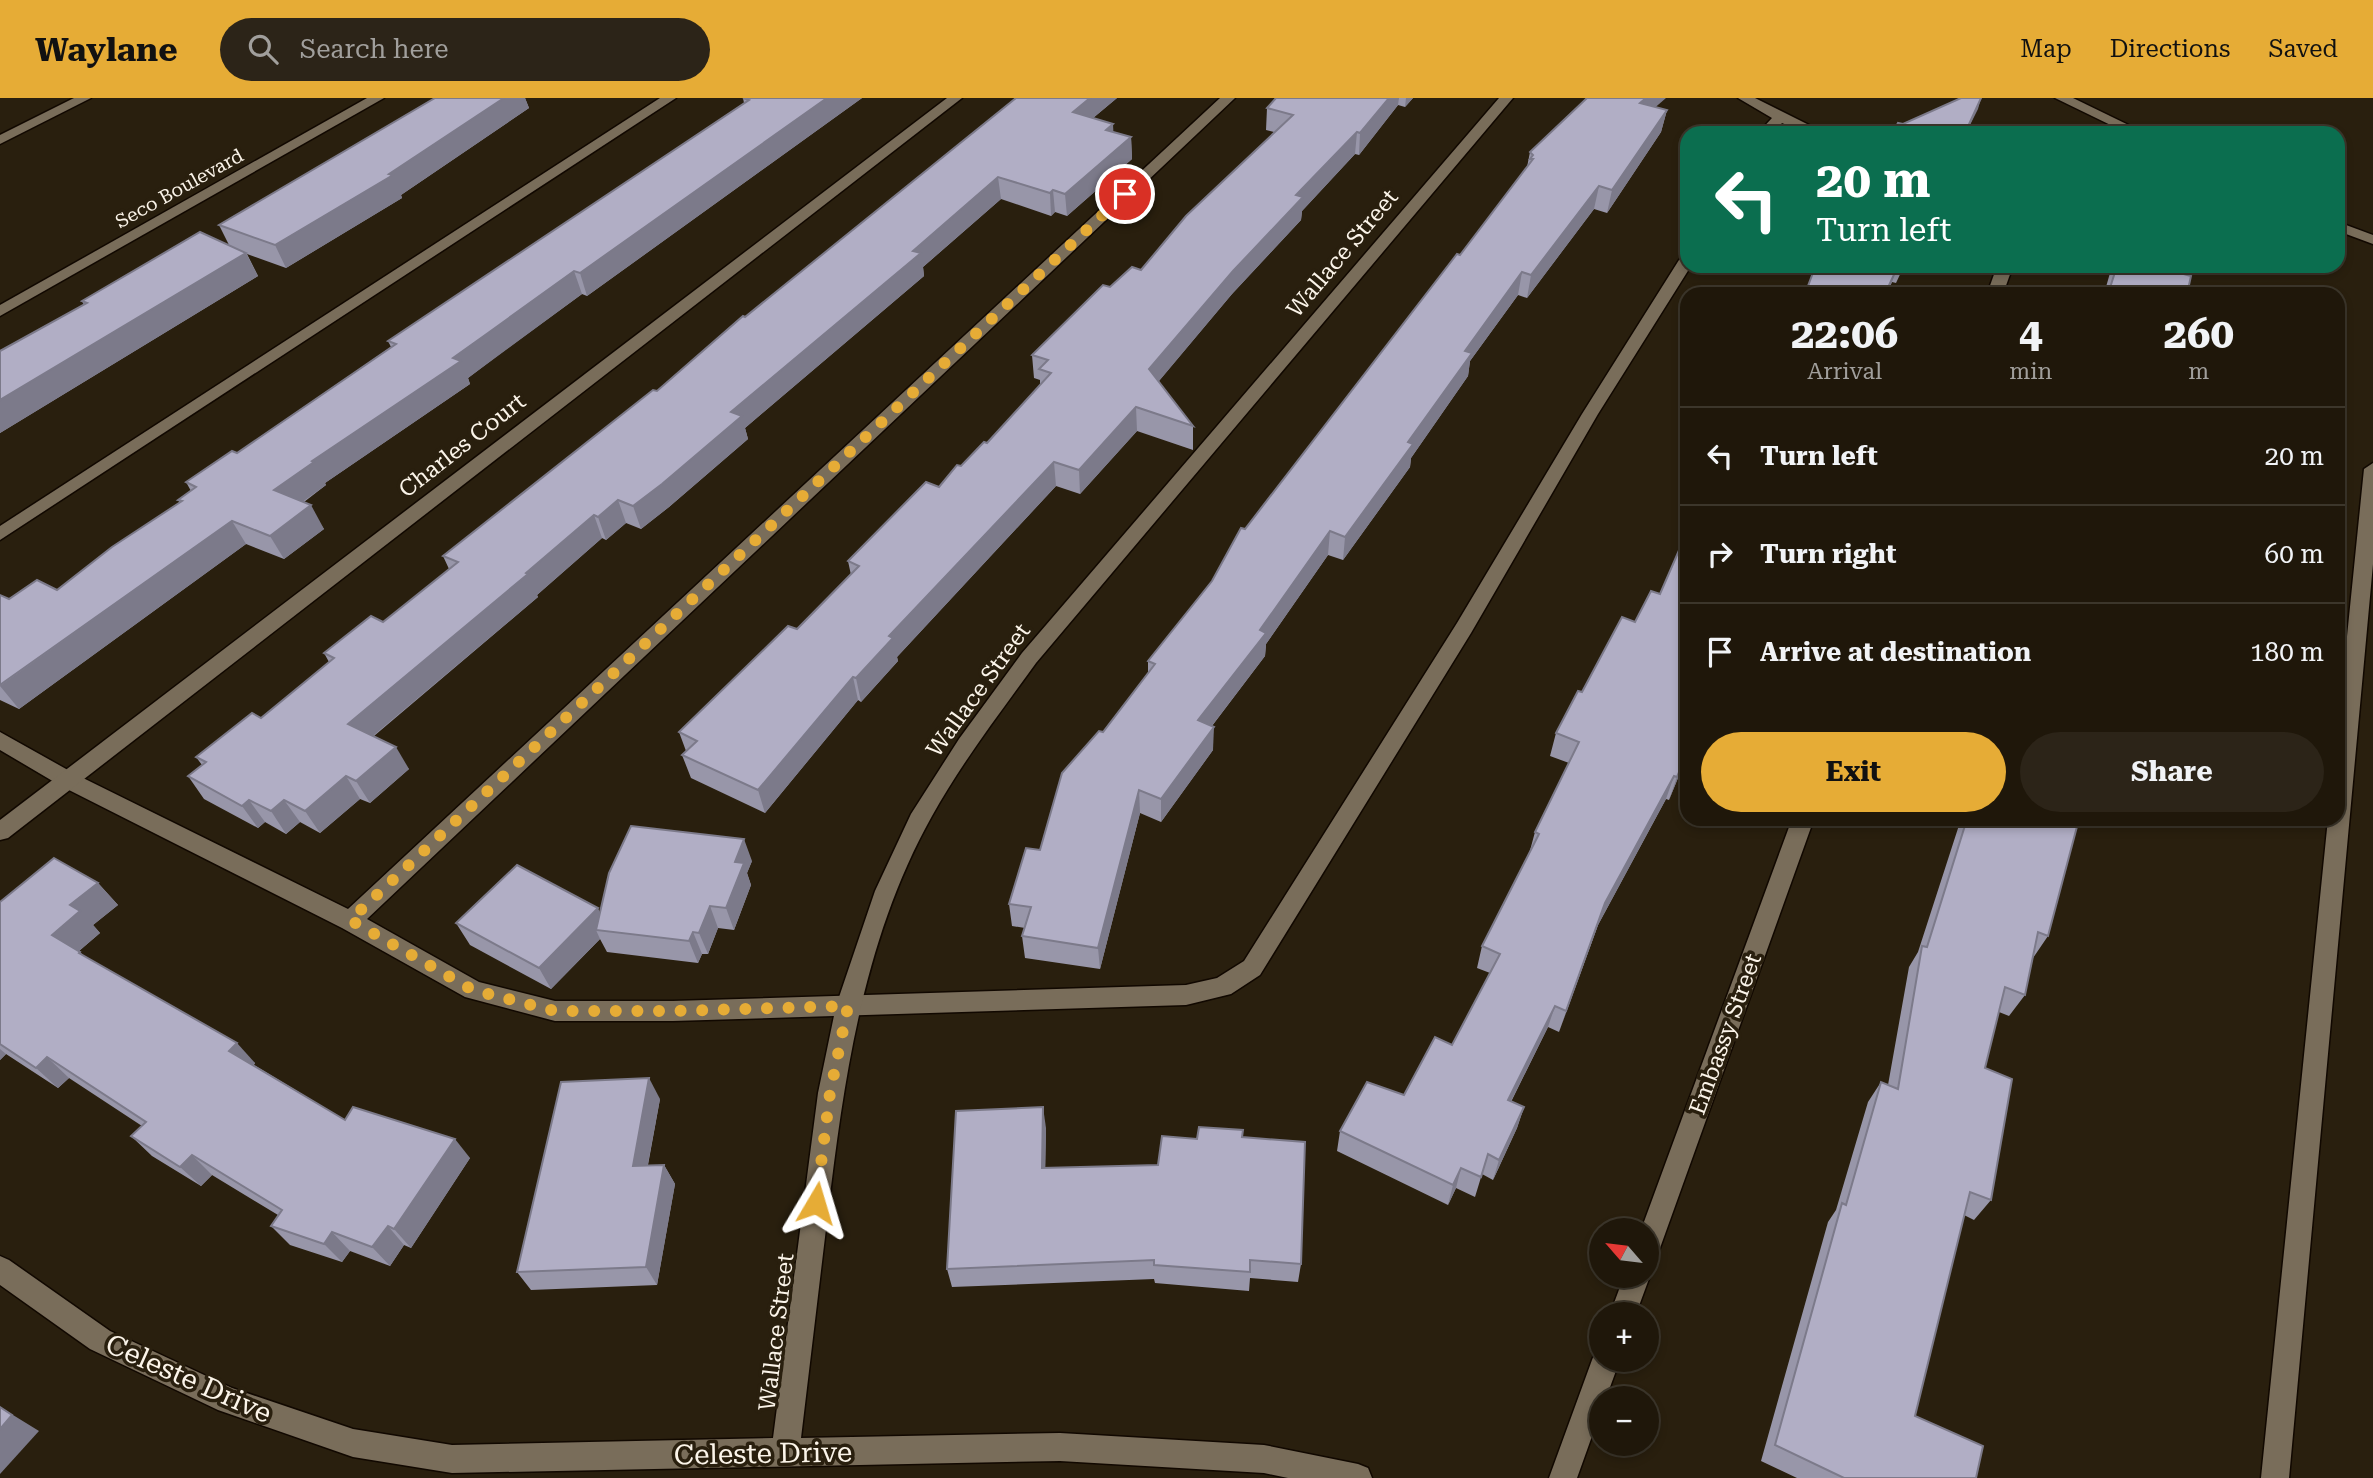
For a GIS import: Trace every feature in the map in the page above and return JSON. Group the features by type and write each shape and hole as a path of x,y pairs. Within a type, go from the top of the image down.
{"street":[{"path":"0,140 84,98"},
{"name":"Seco Boulevard","path":"0,311 377,98"},
{"path":"0,534 669,98"},
{"name":"Charles Court","path":"0,832 955,98"},
{"path":"350,920 1227,98"},
{"name":"Wallace Street","path":"786,1453 830,1093 848,1006 886,891 922,814 965,744 1029,658 1506,98"},
{"path":"1745,98 1801,126"},
{"path":"2062,98 2123,126"},
{"path":"1772,126 1780,117"},
{"path":"2345,229 2373,240"},
{"path":"0,740 68,780 350,920 473,990 555,1011 673,1011 1186,995 1223,987 1252,968 1464,628 1590,414 1680,271"},
{"path":"2345,757 2373,469"},
{"name":"Embassy Street","path":"1658,1218 1800,826"},
{"path":"2275,1478 2338,826"},
{"name":"Celeste Drive","path":"0,1269 100,1340 228,1400 353,1443 452,1459 1060,1447 1264,1459 1358,1478"},
{"path":"1563,1478 1602,1372"}],"building":[{"path":"435,98 504,98 389,174 393,175 275,245 219,225"},
{"path":"743,98 827,98 580,273 574,271 453,358 461,361 312,461 314,462 274,490 311,505 270,536 232,521 0,685 0,595 9,599 37,580 57,590 112,547 182,501 178,500 196,487 186,482 232,451 237,453 396,344 388,341 749,100"},
{"path":"1016,98 1090,98 1073,112 1113,124 1106,130 1131,137 1065,194 1053,190 1050,193 998,177 913,251 921,253 731,412 742,416 662,484 633,506 618,500 598,517 594,515 526,573 528,574 348,724 396,747 356,781 346,776 305,811 284,800 271,811 249,800 242,806 188,776 206,762 196,757 252,713 261,718 334,658 324,653 371,616 383,622 458,562 443,556 653,390 657,391 743,316"},
{"path":"1276,98 1389,98 1360,133 1357,132 1296,195 1303,197 1233,271 1149,369 1193,426 1136,407 1079,470 1054,462 889,636 893,638 856,678 853,677 758,790 682,755 697,741 679,732 788,626 797,629 859,566 848,561 926,482 939,487 957,465 961,466 984,442 987,443 1051,373 1039,369 1048,360 1032,355 1103,285 1110,287 1132,267 1141,270 1186,216 1293,115 1267,108"},
{"path":"1587,98 1646,98 1640,103 1667,110 1612,190 1599,186 1531,275 1522,272 1465,351 1472,353 1408,442 1413,444 1345,537 1330,531 1260,630 1266,633 1198,720 1214,727 1161,799 1139,790 1098,948 1022,936 1031,907 1009,904 1026,848 1040,850 1062,773 1099,731 1103,732 1155,664 1148,661 1212,581 1241,528 1245,529 1457,254 1460,255 1533,159 1530,159 1533,155 1530,152"},
{"path":"1961,98 1981,98 1968,126 1896,126 1898,123 1903,124"},
{"path":"200,232 246,253 0,400 0,351 87,303 82,301"},
{"path":"1813,273 1895,273 1888,287 1808,287"},
{"path":"2115,273 2180,273 2191,276 2189,287 2110,287"},
{"path":"1680,548 1680,770 1677,777 1674,776 1605,903 1566,1011 1555,1006 1508,1100 1524,1107 1499,1160 1488,1154 1481,1177 1461,1168 1453,1185 1340,1131 1367,1082 1404,1095 1435,1037 1452,1045 1500,954 1482,946 1539,834 1535,832 1579,742 1556,733 1578,691 1582,692 1622,617 1635,622 1651,591 1660,594"},
{"path":"631,826 744,839 735,862 744,863 726,908 710,906 699,933 693,932 689,941 596,930 609,873"},
{"path":"1965,826 2077,826 2048,936 2038,932 2025,995 2005,987 1985,1068 2012,1079 1991,1200 1970,1192 1915,1416 1983,1446 1976,1478 1844,1478 1775,1445 1842,1203 1846,1205 1881,1082 1898,1089 1922,946 1927,947"},
{"path":"54,858 98,883 70,905 80,911 52,935 237,1043 229,1051 345,1120 353,1107 455,1139 394,1229 388,1226 372,1247 332,1232 324,1244 271,1226 282,1210 192,1155 180,1167 131,1136 146,1122 47,1057 36,1068 0,1044 0,902"},
{"path":"517,865 598,908 539,968 456,923"},
{"path":"649,1078 633,1166 664,1165 646,1267 517,1272 561,1082"},
{"path":"1043,1107 1042,1168 1158,1165 1162,1136 1197,1139 1199,1127 1243,1130 1242,1137 1305,1142 1301,1264 1250,1260 1250,1272 1154,1265 1154,1260 947,1269 956,1111"},
{"path":"0,1407 12,1415 0,1429"}],"route":[{"path":"816,1203 830,1093 848,1006 555,1011 473,990 350,920 1125,194"}]}
